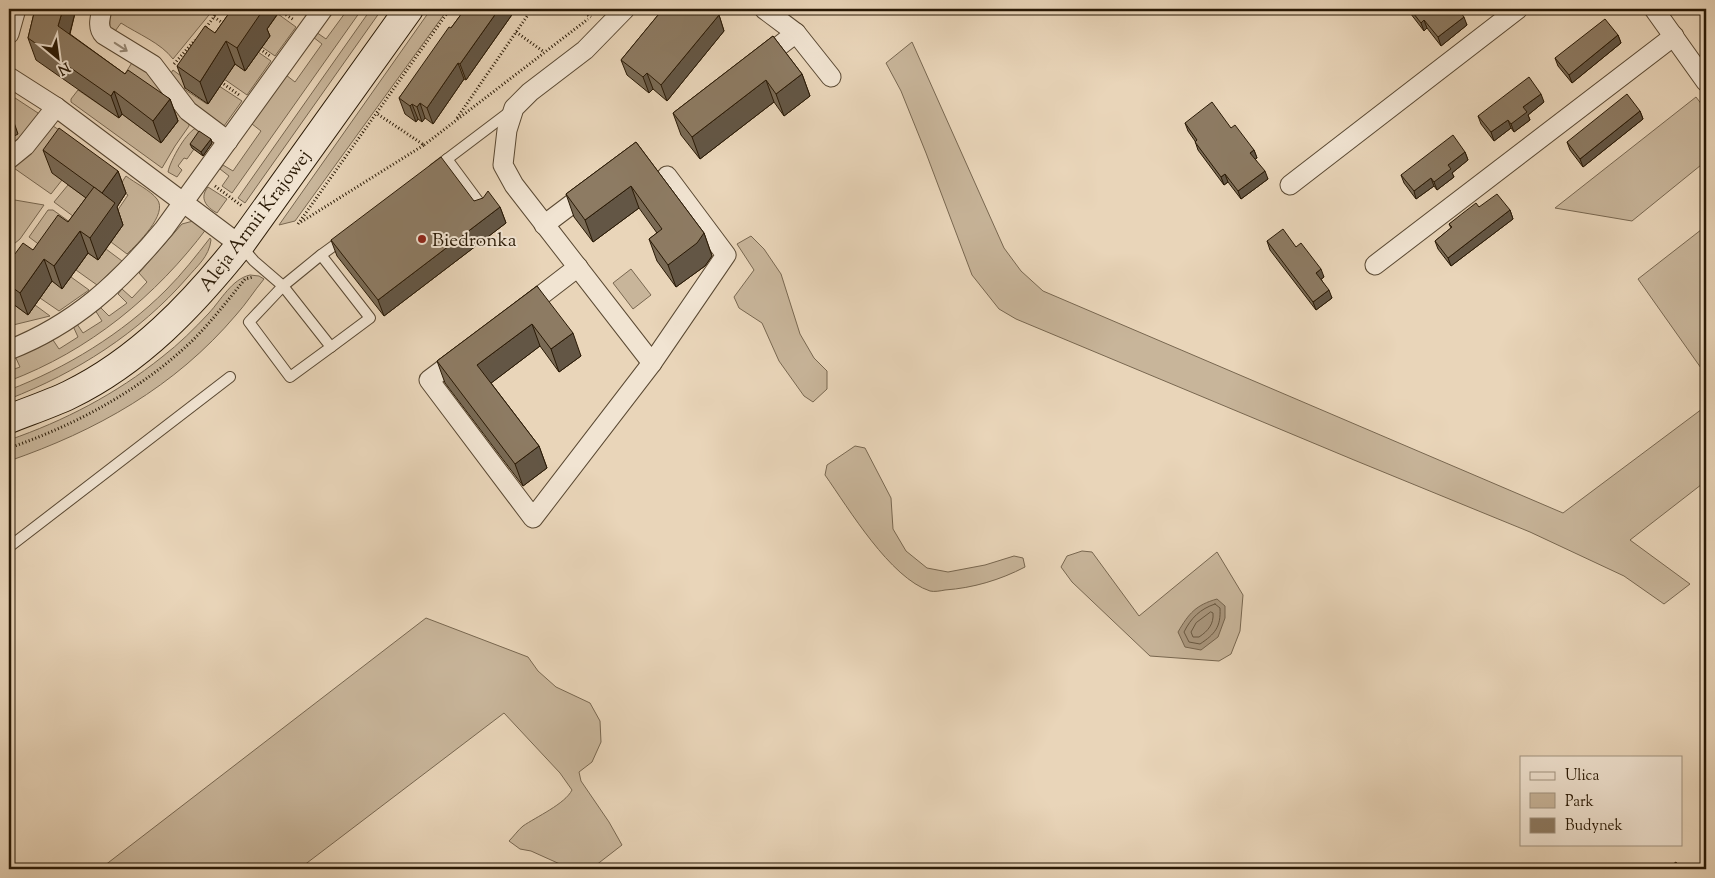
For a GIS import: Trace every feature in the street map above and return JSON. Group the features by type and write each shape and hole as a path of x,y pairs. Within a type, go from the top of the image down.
{"street":[{"path":"9,34 16,9"},
{"path":"102,9 100,25 104,36 152,65 194,117 228,141"},
{"path":"9,350 71,319 112,286 139,259 184,202 324,9"},
{"name":"Aleja Armii Krajowej","path":"9,419 69,395 92,382 161,332 183,311 213,279 240,245 409,9"},
{"path":"626,9 585,50 530,92 514,108 507,130 503,165 514,185 544,225 652,363"},
{"path":"764,9 796,33 831,77"},
{"path":"1654,9 1706,82"},
{"path":"1290,185 1512,11"},
{"path":"745,72 796,33"},
{"path":"1375,265 1674,36"},
{"path":"9,77 56,107 240,245"},
{"path":"9,159 25,146 56,107"},
{"path":"477,344 429,380 533,518 652,363 726,255 667,176"},
{"path":"544,225 605,179"},
{"path":"508,320 578,267"}],"lane":[{"path":"423,177 514,108"},
{"path":"447,159 484,209"},
{"path":"321,255 370,318 290,377 248,322 283,286 321,255 352,231"},
{"path":"240,245 254,261 283,286 331,347"},
{"path":"9,548 230,377"}],"path":[{"path":"202,31 214,17 216,9"},
{"path":"450,9 298,224 424,145 595,13"},
{"path":"455,121 532,9"},
{"path":"579,9 591,17"},
{"path":"214,17 230,28"},
{"path":"516,32 544,52"},
{"path":"162,78 196,38"},
{"path":"376,113 424,145"}],"green space":[{"path":"114,9 213,10 173,59 156,43 121,23 113,34 110,31 107,15"},
{"path":"348,9 362,9 232,193 222,186 229,176 220,169 223,165 233,171 261,131 252,124 286,75 295,82 322,44 313,37 316,32 326,39"},
{"path":"371,9 382,9 245,203 238,198"},
{"path":"431,9 448,9 295,221 279,225"},
{"path":"278,14 296,27 275,56 262,47 269,36 265,32"},
{"path":"912,42 1004,248 1021,271 1043,291 1563,513 1706,406 1706,481 1630,540 1690,584 1664,604 1624,576 1530,532 1016,319 999,309 972,275 901,91 886,63"},
{"path":"258,52 271,61 247,95 224,79 235,64 245,71"},
{"path":"133,61 143,65 164,89 154,104 118,85"},
{"path":"173,70 189,82 184,89 207,104 219,86 242,101 224,126 206,117 169,76"},
{"path":"78,90 119,118 122,114 161,143 178,121 169,97 189,121 189,126 162,168 71,102 71,99"},
{"path":"9,94 38,113 39,117 11,148 9,143"},
{"path":"1696,97 1706,110 1706,161 1632,221 1555,208"},
{"path":"50,124 85,147 77,158 52,172 62,180 51,194 11,166"},
{"path":"198,127 211,137 192,148 194,149 187,159 184,158 178,166 182,170 177,177 168,172 172,161 184,140"},
{"path":"126,176 150,193 157,199 160,205 159,213 150,229 127,254 111,242 113,217 128,195 118,188"},
{"path":"68,185 102,209 89,228 54,202"},
{"path":"208,187 227,199 217,213 205,202 204,195"},
{"path":"9,199 44,205 20,239 9,248"},
{"path":"48,210 53,210 85,233 53,255 29,237"},
{"path":"193,221 207,228 166,276 119,319 67,354 9,381 9,371 20,367 15,356 38,348 53,340 59,349 78,337 73,326 77,324 83,333 102,321 95,310 100,307 109,316 127,303 118,294 122,289 132,298 147,282 139,273 182,224"},
{"path":"1706,226 1706,362 1701,368 1638,279"},
{"path":"751,236 764,249 781,274 800,334 814,358 827,371 827,389 813,402 804,396 779,361 762,323 739,308 734,297 754,270 737,244"},
{"path":"210,238 208,251 198,265 168,298 127,334 82,364 34,389 9,399 9,390 72,360 131,321 172,284"},
{"path":"106,249 122,261 97,285 76,270 88,253 98,260"},
{"path":"631,269 651,295 633,309 613,283"},
{"path":"250,275 259,276 264,279 240,311 212,341 160,385 103,421 73,436 9,461 9,440 69,415 108,395 126,383 174,347 209,313 232,285"},
{"path":"71,277 89,290 59,311 40,298 52,281 62,288"},
{"path":"9,301 28,315 35,305 50,316 9,326"},
{"path":"855,446 865,448 891,498 893,529 906,551 927,568 948,572 985,565 1014,556 1023,558 1025,567 986,583 955,589 930,591 915,584 886,558 858,523 825,475 827,465"},
{"path":"1082,551 1092,552 1139,616 1217,552 1243,595 1240,631 1231,654 1219,661 1150,656 1072,582 1061,567 1067,556"},
{"path":"426,618 528,657 538,671 556,687 590,703 600,721 601,742 592,762 579,772 581,781 622,845 591,869 571,869 531,851 520,849 509,841 523,826 557,805 572,790 560,773 504,713 299,869 100,869"}],"water":[{"path":"1217,599 1225,606 1225,618 1218,637 1201,650 1185,647 1178,632 1182,625 1198,607"}],"building":[{"path":"35,9 63,9 58,26 125,74 128,70 170,99 153,121 114,91 111,96 28,38"},
{"path":"232,9 257,9 261,13 237,48 226,41 200,82 177,66 205,26 215,33"},
{"path":"465,9 499,9 427,108 420,103 417,107 412,104 410,106 399,98 449,27 451,28"},
{"path":"663,9 711,9 719,15 661,85 647,73 643,77 621,60"},
{"path":"1410,9 1458,9 1464,17 1438,37 1424,20 1421,23"},
{"path":"1605,19 1618,35 1569,75 1555,58"},
{"path":"773,36 802,74 776,94 766,80 692,137 673,113"},
{"path":"1529,77 1541,94 1523,107 1527,112 1511,124 1508,120 1491,132 1478,116"},
{"path":"1627,94 1640,111 1580,159 1567,142"},
{"path":"1212,102 1231,128 1235,125 1254,150 1250,153 1265,171 1238,191 1225,174 1221,177 1195,142 1197,140 1185,123"},
{"path":"59,128 118,171 102,193 43,150"},
{"path":"199,131 211,139 201,152 190,144"},
{"path":"1453,135 1465,152 1448,165 1451,169 1434,182 1431,178 1414,191 1401,175"},
{"path":"636,142 704,233 697,243 668,265 649,239 662,229 631,186 585,220 566,194"},
{"name":"Biedronka","path":"441,157 474,201 483,198 488,191 500,207 378,300 331,240"},
{"path":"94,187 115,203 90,238 80,231 54,266 44,259 20,293 9,285 9,262 23,243 33,250 58,215 68,222"},
{"path":"1497,194 1510,210 1448,258 1435,241 1452,227 1449,224 1476,203 1479,207"},
{"path":"1283,229 1296,247 1301,243 1321,269 1316,273 1329,290 1313,302 1267,241"},
{"path":"537,286 573,333 551,349 532,324 477,365 539,446 515,464 437,361"},
{"path":"1676,862 1680,869 1666,869"}],"place":[{"name":"Biedronka","path":"422,239"}]}
